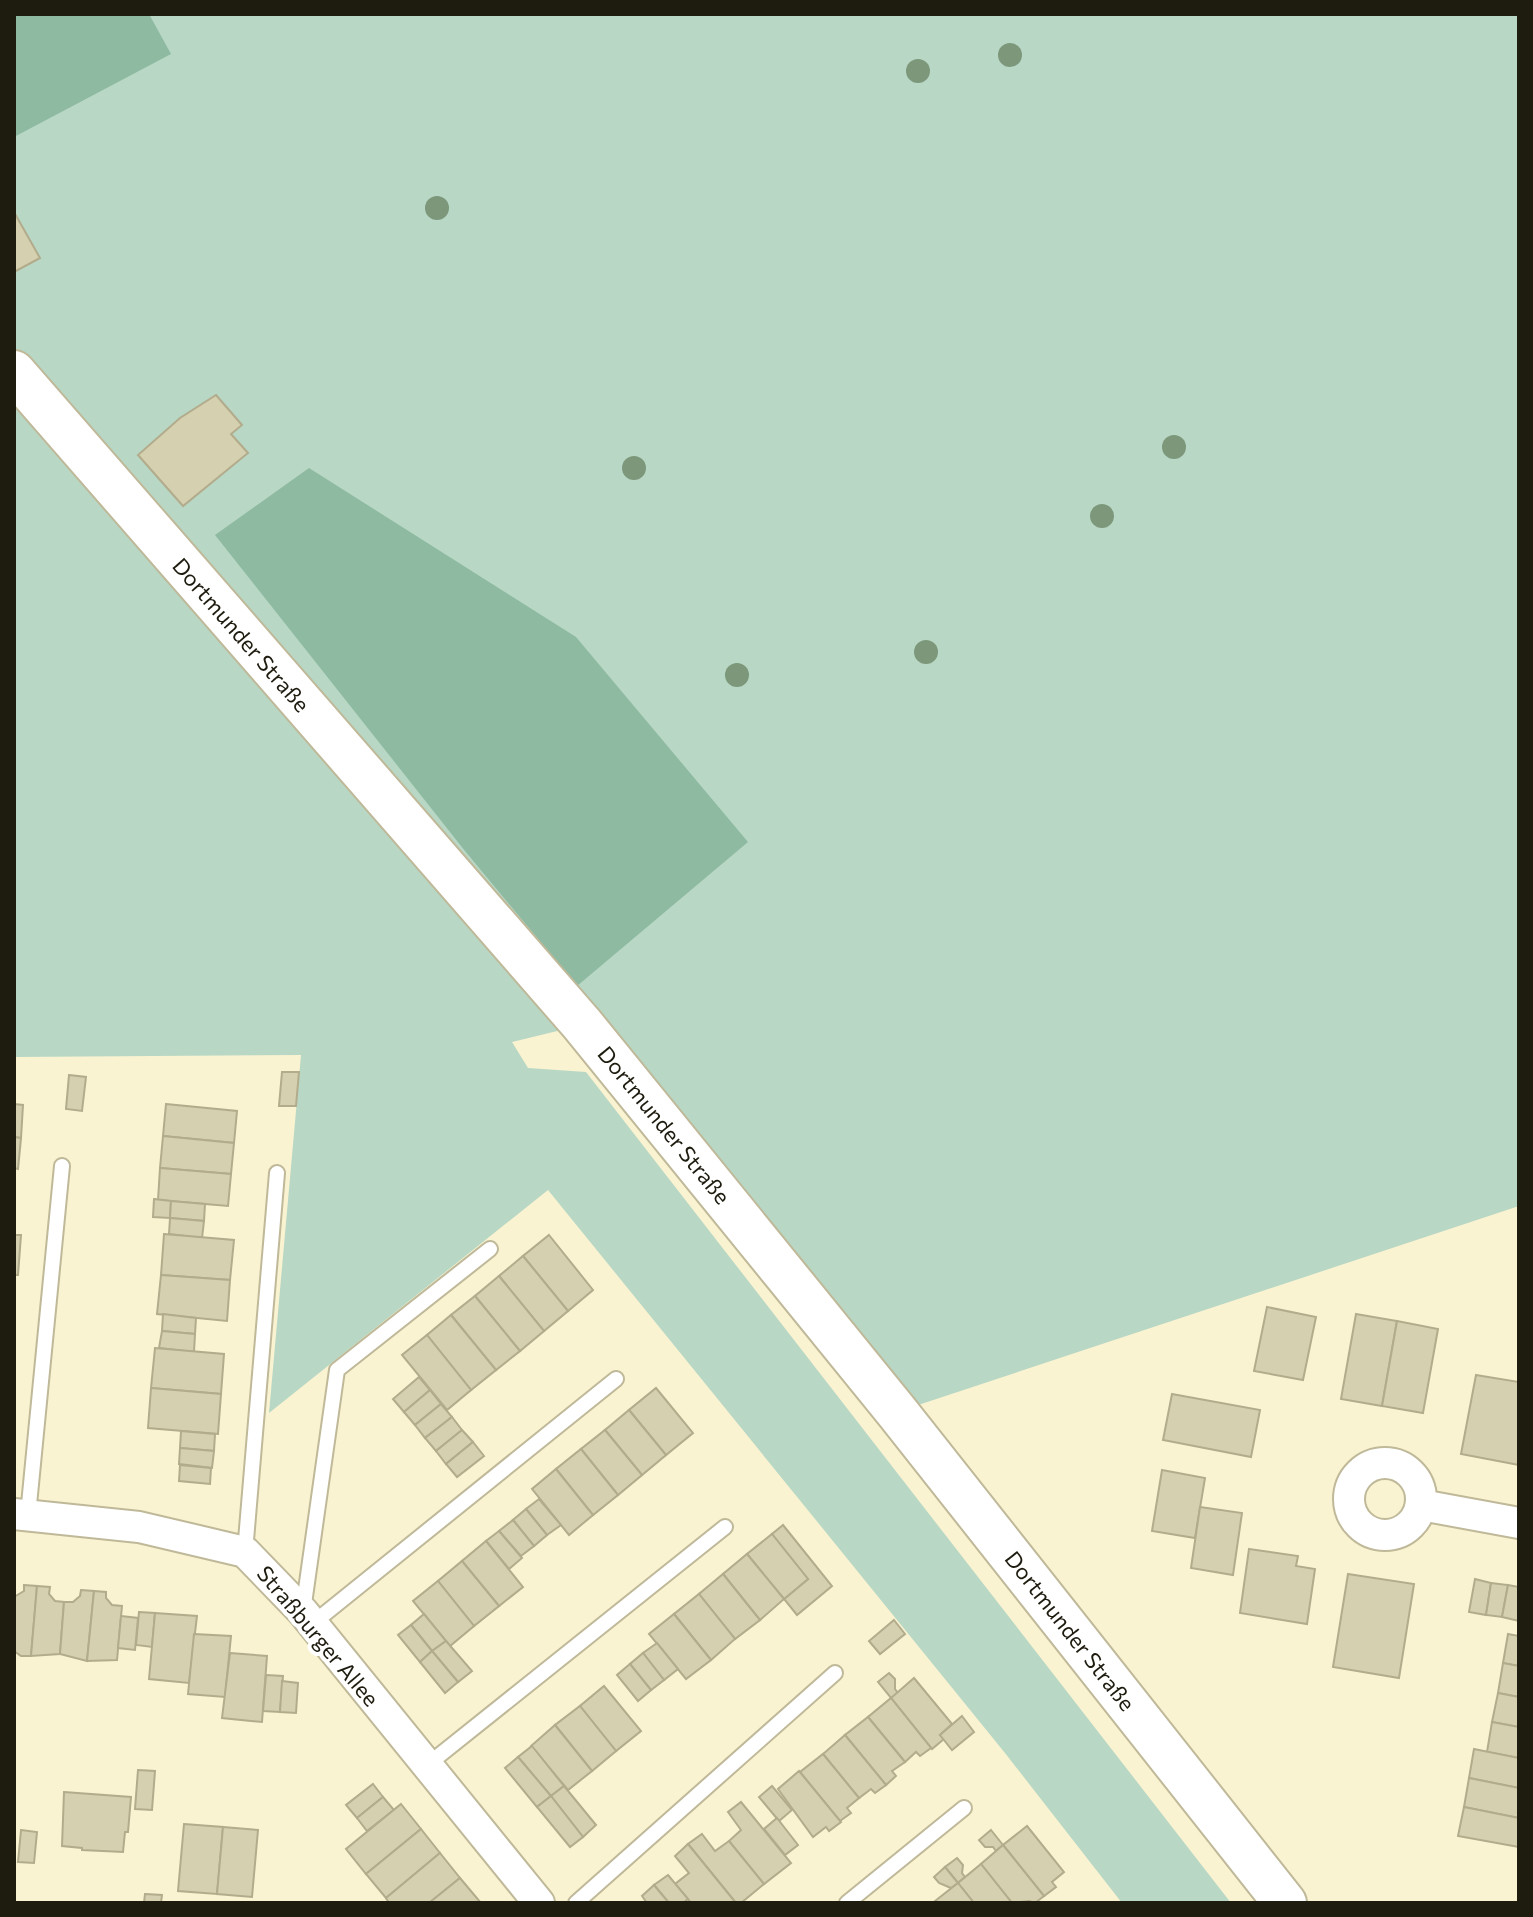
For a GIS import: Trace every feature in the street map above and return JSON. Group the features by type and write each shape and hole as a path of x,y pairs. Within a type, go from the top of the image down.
{"main road":[{"name":"Dortmunder Straße","path":"14,372 582,1024 907,1424 1285,1903"}],"street":[{"path":"1421,1505 1519,1523"},
{"name":"Straßburger Allee","path":"21,1515 139,1527 245,1552 308,1618 539,1903"}],"lane":[{"path":"21,1515 62,1166"},
{"path":"245,1552 277,1173"},
{"path":"308,1618 337,1370 490,1249"},
{"path":"308,1618 616,1379"},
{"path":"426,1766 725,1527"},
{"path":"576,1903 835,1673"},
{"path":"847,1903 964,1808"}],"green space":[{"path":"14,14 1519,14 1519,1206 897,1412 582,1025 512,1042 528,1068 586,1072 1231,1903 1122,1903 1005,1753 548,1190 269,1413 301,1055 14,1057"},
{"path":"14,14 149,14 171,54 14,137"},
{"path":"309,468 576,637 748,842 577,986 465,851 215,535"}],"building":[{"path":"14,212 40,258 14,272"},
{"path":"216,395 242,425 231,434 248,453 183,506 138,455 180,418"},
{"path":"282,1072 299,1072 296,1106 279,1106"},
{"path":"69,1075 86,1077 82,1111 66,1109"},
{"path":"14,1104 23,1105 21,1138 14,1137"},
{"path":"166,1104 237,1111 234,1143 163,1136"},
{"path":"163,1136 234,1143 231,1174 160,1168"},
{"path":"14,1137 21,1138 18,1169 14,1168"},
{"path":"160,1168 231,1174 228,1206 158,1200"},
{"path":"154,1199 171,1201 170,1218 153,1217"},
{"path":"171,1201 205,1204 204,1221 170,1218"},
{"path":"170,1218 204,1221 202,1238 169,1234"},
{"path":"164,1234 234,1240 230,1280 161,1275"},
{"path":"14,1235 21,1235 18,1275 14,1275"},
{"path":"549,1235 593,1290 568,1311 523,1256"},
{"path":"523,1256 568,1311 544,1331 499,1276"},
{"path":"161,1275 230,1280 227,1321 157,1314"},
{"path":"499,1276 544,1331 520,1351 475,1296"},
{"path":"475,1296 520,1351 496,1370 451,1315"},
{"path":"1267,1307 1316,1317 1303,1380 1254,1371"},
{"path":"163,1314 196,1318 195,1334 162,1331"},
{"path":"1356,1314 1397,1321 1382,1406 1341,1399"},
{"path":"451,1315 496,1370 471,1390 427,1335"},
{"path":"1397,1321 1438,1329 1423,1413 1382,1406"},
{"path":"162,1331 195,1334 194,1352 159,1348"},
{"path":"427,1335 471,1390 447,1410 402,1355"},
{"path":"155,1348 224,1354 221,1394 151,1388"},
{"path":"1476,1375 1519,1382 1519,1465 1461,1454"},
{"path":"419,1377 430,1390 404,1412 393,1399"},
{"path":"151,1388 221,1394 218,1434 148,1428"},
{"path":"656,1388 693,1433 666,1455 629,1410"},
{"path":"430,1390 441,1404 415,1425 404,1412"},
{"path":"1172,1394 1260,1410 1251,1457 1163,1440"},
{"path":"441,1404 452,1417 425,1438 415,1425"},
{"path":"629,1410 666,1455 642,1475 605,1430"},
{"path":"452,1417 462,1430 436,1451 425,1438"},
{"path":"462,1430 473,1442 446,1464 436,1451"},
{"path":"605,1430 642,1475 618,1495 581,1449"},
{"path":"181,1431 215,1434 214,1451 180,1448"},
{"path":"473,1442 484,1456 457,1477 446,1464"},
{"path":"180,1448 214,1451 212,1468 179,1464"},
{"path":"581,1449 618,1495 593,1515 556,1469"},
{"path":"180,1465 211,1468 210,1484 179,1481"},
{"path":"556,1469 593,1515 569,1535 532,1489"},
{"path":"1162,1470 1205,1478 1195,1538 1152,1531"},
{"path":"539,1499 561,1525 547,1535 526,1509"},
{"path":"1200,1507 1242,1513 1233,1575 1191,1568"},
{"path":"526,1509 547,1535 534,1546 513,1520"},
{"path":"513,1520 534,1546 521,1556 499,1531"},
{"path":"783,1525 832,1586 797,1615 784,1599 808,1579 772,1534"},
{"path":"499,1531 522,1558 509,1569 486,1541"},
{"path":"772,1534 808,1579 784,1599 747,1554"},
{"path":"486,1541 523,1587 499,1606 462,1561"},
{"path":"1249,1549 1298,1556 1296,1566 1315,1569 1307,1624 1240,1613"},
{"path":"747,1554 784,1599 760,1620 723,1574"},
{"path":"462,1561 499,1606 474,1626 438,1581"},
{"path":"723,1574 760,1620 735,1639 699,1594"},
{"path":"1348,1574 1414,1584 1399,1678 1333,1667"},
{"path":"1475,1579 1491,1583 1486,1615 1469,1612"},
{"path":"438,1581 474,1626 450,1646 413,1601"},
{"path":"1491,1583 1508,1585 1502,1617 1486,1615"},
{"path":"24,1585 37,1586 31,1656 21,1656 14,1651 14,1597 24,1591"},
{"path":"1508,1585 1519,1587 1519,1621 1502,1617"},
{"path":"37,1586 50,1587 49,1594 55,1601 64,1602 60,1654 31,1656"},
{"path":"81,1590 94,1591 87,1661 60,1654 64,1602 73,1602 80,1596"},
{"path":"94,1591 106,1592 106,1598 112,1605 122,1606 117,1660 87,1661"},
{"path":"699,1594 735,1639 711,1660 674,1614"},
{"path":"139,1612 155,1613 152,1647 136,1645"},
{"path":"155,1613 197,1616 189,1683 149,1679"},
{"path":"424,1614 446,1641 432,1651 411,1625"},
{"path":"674,1614 711,1660 686,1679 649,1634"},
{"path":"121,1616 138,1618 135,1650 118,1648"},
{"path":"894,1620 905,1634 880,1654 869,1641"},
{"path":"411,1625 432,1651 420,1662 398,1635"},
{"path":"194,1634 231,1636 225,1697 188,1694"},
{"path":"1508,1634 1519,1636 1519,1666 1503,1663"},
{"path":"446,1641 472,1671 458,1682 432,1651"},
{"path":"657,1643 678,1669 664,1680 643,1653"},
{"path":"432,1651 458,1682 445,1693 420,1662"},
{"path":"230,1653 267,1656 262,1722 222,1718"},
{"path":"643,1653 664,1680 651,1690 630,1664"},
{"path":"1503,1663 1519,1666 1519,1697 1498,1693"},
{"path":"630,1664 651,1690 638,1701 617,1675"},
{"path":"889,1673 895,1679 898,1693 891,1698 878,1682"},
{"path":"266,1675 283,1676 280,1712 263,1711"},
{"path":"914,1678 952,1724 940,1735 944,1739 932,1749 891,1698"},
{"path":"282,1681 298,1683 296,1713 280,1712"},
{"path":"604,1686 641,1731 616,1751 580,1706"},
{"path":"1498,1693 1519,1697 1519,1727 1492,1722"},
{"path":"891,1698 931,1748 920,1756 916,1752 905,1762 868,1717"},
{"path":"580,1706 616,1751 592,1771 555,1725"},
{"path":"962,1716 974,1732 952,1750 940,1735"},
{"path":"868,1717 905,1762 892,1771 896,1776 886,1785 845,1735"},
{"path":"1492,1722 1519,1727 1519,1758 1487,1752"},
{"path":"555,1725 592,1771 568,1790 531,1746"},
{"path":"845,1735 886,1785 875,1793 871,1789 859,1798 823,1754"},
{"path":"532,1746 564,1786 551,1796 518,1757"},
{"path":"1474,1749 1519,1758 1519,1788 1469,1778"},
{"path":"823,1754 859,1798 847,1808 851,1813 840,1821 800,1772"},
{"path":"518,1757 551,1796 537,1807 505,1768"},
{"path":"138,1770 155,1771 152,1810 135,1809"},
{"path":"799,1771 841,1822 829,1831 826,1827 813,1837 778,1789"},
{"path":"1469,1778 1519,1788 1519,1818 1464,1807"},
{"path":"373,1784 383,1797 357,1818 346,1805"},
{"path":"564,1786 596,1825 583,1837 551,1796"},
{"path":"772,1786 792,1810 779,1821 759,1797"},
{"path":"64,1792 131,1797 123,1852 62,1846"},
{"path":"551,1796 583,1837 570,1847 537,1807"},
{"path":"383,1797 394,1810 367,1831 357,1818"},
{"path":"741,1802 791,1863 764,1884 729,1841 741,1830 728,1812"},
{"path":"401,1804 421,1829 366,1874 346,1849"},
{"path":"1464,1807 1519,1818 1519,1847 1458,1836"},
{"path":"777,1818 798,1845 785,1855 764,1829"},
{"path":"184,1824 223,1827 217,1894 178,1891"},
{"path":"1027,1826 1064,1872 1052,1882 1056,1887 1044,1896 1003,1845"},
{"path":"223,1827 258,1830 252,1897 217,1894"},
{"path":"421,1829 440,1853 386,1898 366,1874"},
{"path":"21,1830 37,1832 34,1863 18,1862"},
{"path":"991,1830 1003,1845 996,1851 993,1847 985,1847 979,1840"},
{"path":"702,1834 715,1851 729,1841 764,1884 741,1903 736,1903 688,1844"},
{"path":"688,1844 736,1903 691,1903 675,1884 689,1873 675,1856"},
{"path":"1003,1845 1044,1896 1035,1903 1012,1903 981,1864"},
{"path":"440,1853 460,1878 429,1903 389,1903 386,1898"},
{"path":"957,1858 963,1865 965,1877 958,1883 945,1867"},
{"path":"981,1864 1012,1903 974,1903 958,1883"},
{"path":"945,1867 958,1883 951,1888 934,1877"},
{"path":"668,1875 688,1899 683,1903 669,1903 654,1885"},
{"path":"460,1878 481,1903 429,1903"},
{"path":"958,1883 974,1903 935,1901"},
{"path":"654,1885 669,1903 647,1903 642,1896"},
{"path":"145,1894 162,1895 161,1903 144,1903"}]}
